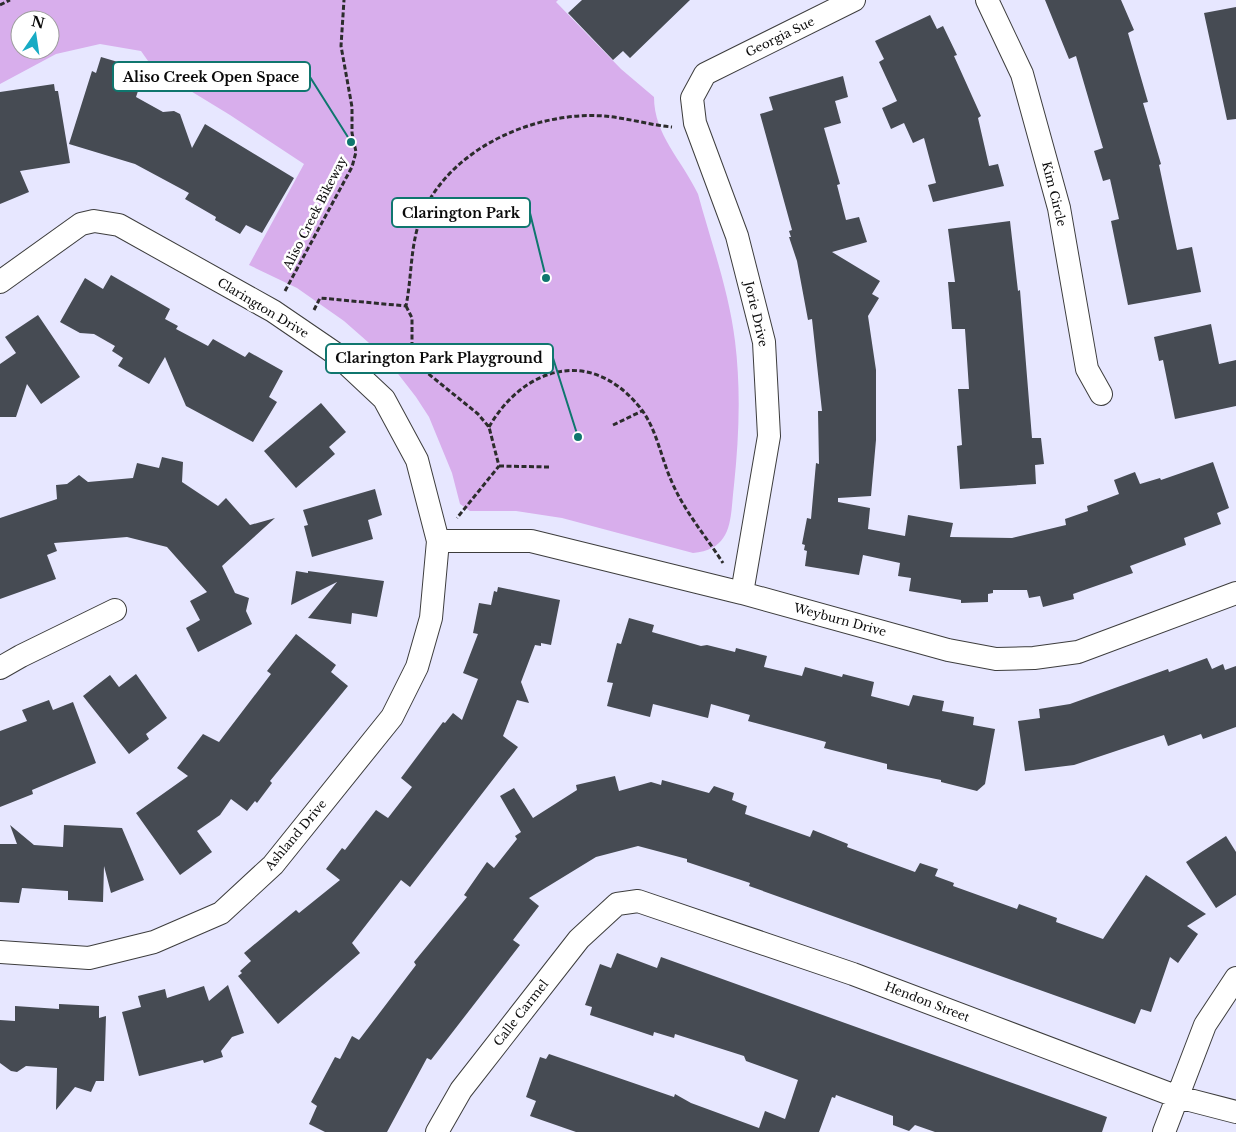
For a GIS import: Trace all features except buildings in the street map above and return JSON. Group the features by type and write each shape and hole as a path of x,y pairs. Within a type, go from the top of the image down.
{"street":[{"name":"Georgia Sue","path":"705,74 854,0"},
{"name":"Kim Circle","path":"987,0 1022,74 1059,208 1087,369 1101,394"},
{"name":"Jorie Drive","path":"705,74 692,98 698,130 737,236 764,342 769,436 742,593"},
{"name":"Clarington Drive","path":"0,282 81,224 104,221 119,225 273,311 336,354 384,399 417,460 438,541"},
{"name":"Weyburn Drive","path":"438,541 531,540 742,593 948,650 996,659 1034,658 1078,652 1236,593"},
{"name":"Ashland Drive","path":"0,952 89,958 154,942 221,913 274,865 392,717 417,667 431,618 438,541"},
{"path":"0,668 115,610"},
{"name":"Hendon Street","path":"617,904 638,901 844,971 1178,1097 1236,1112"},
{"name":"Calle Carmel","path":"441,1131 461,1090 574,946 617,904"},
{"path":"1164,1132 1205,1025 1236,978"}],"path":[{"path":"0,5 10,0"},
{"name":"Aliso Creek Bikeway","path":"273,311 352,167 356,152 352,133 352,107 341,46 344,0"},
{"path":"499,466 489,427 478,414 420,366 412,348 412,318 406,306 412,247 422,216 436,191 460,164 492,142 522,128 562,118 605,116 652,125 698,130"},
{"path":"302,331 320,298 406,306"},
{"path":"489,427 497,413 528,383 545,374 564,370 590,371 621,388 642,411 650,424 670,479 682,502 742,593"},
{"path":"613,425 642,411"},
{"path":"438,541 499,466"},
{"path":"499,466 550,467"}],"shaded area":[{"path":"0,0 558,0 556,2 621,69 654,97 655,111 664,135 698,194 729,304 737,359 739,413 736,467 730,520 723,538 716,545 706,550 693,553 562,518 516,511 470,511 460,504 452,473 429,417 385,357 344,321 297,288 249,265 304,164 230,115 153,68 141,51 100,44 60,53 60,10 10,10 10,60 45,60 0,84"}],"place":[{"name":"Aliso Creek Open Space","path":"351,142"},
{"name":"Clarington Park","path":"546,278"},
{"name":"Clarington Park Playground","path":"578,437"}]}
